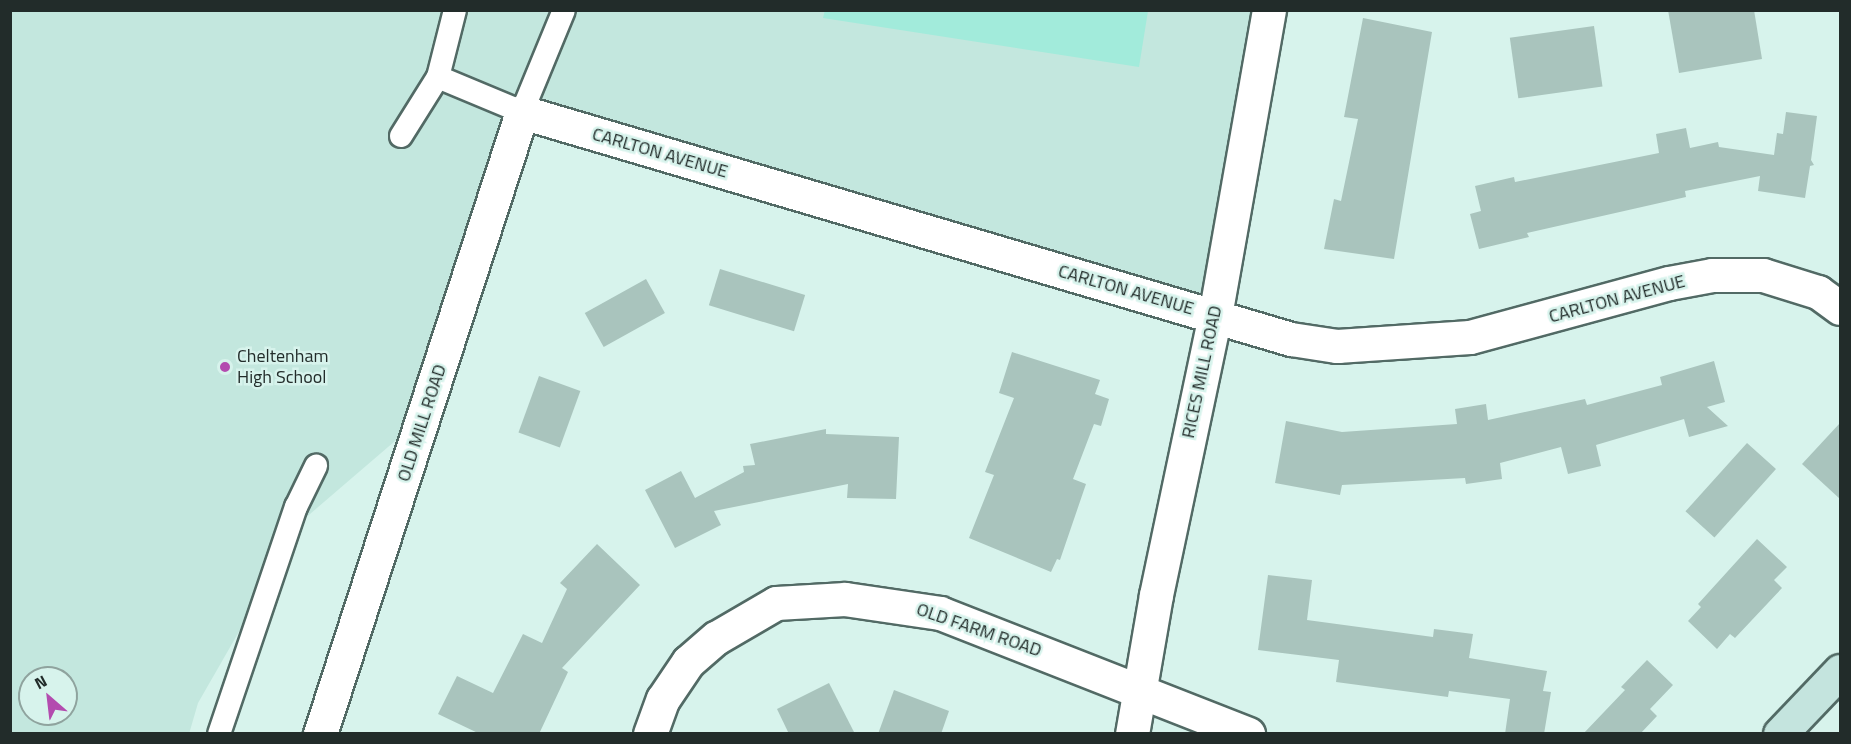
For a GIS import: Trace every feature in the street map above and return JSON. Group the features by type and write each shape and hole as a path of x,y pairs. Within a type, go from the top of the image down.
{"main road":[{"path":"1780,734 1840,671"}],"street":[{"name":"RICES MILL ROAD","path":"1132,734 1138,689 1215,316 1269,10"},
{"name":"CARLTON AVENUE","path":"522,112 1291,339 1337,346 1425,343 1506,329 1670,283 1736,275 1762,275 1792,283 1818,292 1840,308"},
{"name":"OLD MILL ROAD","path":"320,734 522,112"},
{"name":"OLD FARM ROAD","path":"650,734 663,699 688,662 716,639 777,603 845,599 940,613 1248,734"}],"lane":[{"path":"401,136 438,77 455,10"},
{"path":"438,77 522,112 564,10"},
{"path":"219,734 296,507 316,466"}],"shaded area":[{"name":"Cheltenham High School","path":"10,11 1267,11 1215,316 522,112 423,417 303,520 198,703 189,734 11,733"}],"green space":[{"path":"825,10 1148,11 1139,67 823,18"}],"building":[{"path":"1668,10 1754,10 1762,59 1679,73"},
{"path":"1363,18 1432,32 1394,259 1324,249 1334,199 1341,201 1358,119 1344,117"},
{"path":"1594,26 1602,86 1518,98 1510,38"},
{"path":"1786,112 1817,116 1811,160 1814,165 1810,166 1805,198 1758,191 1760,176 1685,191 1686,197 1527,233 1529,237 1479,249 1470,214 1481,211 1475,186 1514,177 1515,182 1659,153 1656,134 1686,128 1690,148 1718,142 1719,147 1774,155 1777,133 1783,134"},
{"path":"720,269 805,295 794,331 709,305"},
{"path":"646,279 665,313 604,347 585,313"},
{"path":"1012,352 1100,380 1095,394 1109,399 1101,426 1094,424 1073,479 1086,484 1060,560 1057,559 1051,572 969,538 994,475 985,472 1014,398 999,393"},
{"path":"1714,361 1725,402 1707,407 1728,426 1689,437 1684,419 1596,445 1601,466 1568,474 1561,447 1500,463 1502,479 1466,484 1465,478 1342,485 1340,495 1275,483 1286,421 1342,432 1457,424 1455,409 1486,404 1488,420 1585,399 1587,405 1662,385 1660,377"},
{"path":"539,376 580,391 560,447 518,432"},
{"path":"1840,423 1840,499 1802,464"},
{"path":"826,429 826,434 899,437 896,499 847,498 848,484 714,511 721,525 675,548 645,490 681,471 695,498 744,472 743,466 755,465 750,444"},
{"path":"1747,443 1776,469 1714,537 1685,511"},
{"path":"1757,539 1787,567 1774,580 1782,588 1735,638 1730,634 1717,649 1688,621 1701,607 1698,604"},
{"path":"597,544 640,585 562,668 568,672 539,734 480,734 438,714 457,676 493,693 523,634 542,643 567,589 560,583"},
{"path":"1268,575 1312,580 1307,620 1433,637 1434,629 1473,634 1469,658 1547,671 1543,691 1551,692 1544,734 1505,734 1510,699 1449,691 1448,697 1336,682 1339,660 1258,650"},
{"path":"1647,660 1673,685 1650,709 1657,716 1640,734 1583,734 1625,690 1621,687"},
{"path":"829,683 855,734 789,734 777,709"},
{"path":"894,690 949,711 941,734 878,734"}],"place":[{"name":"Cheltenham High School","path":"225,367"}]}
